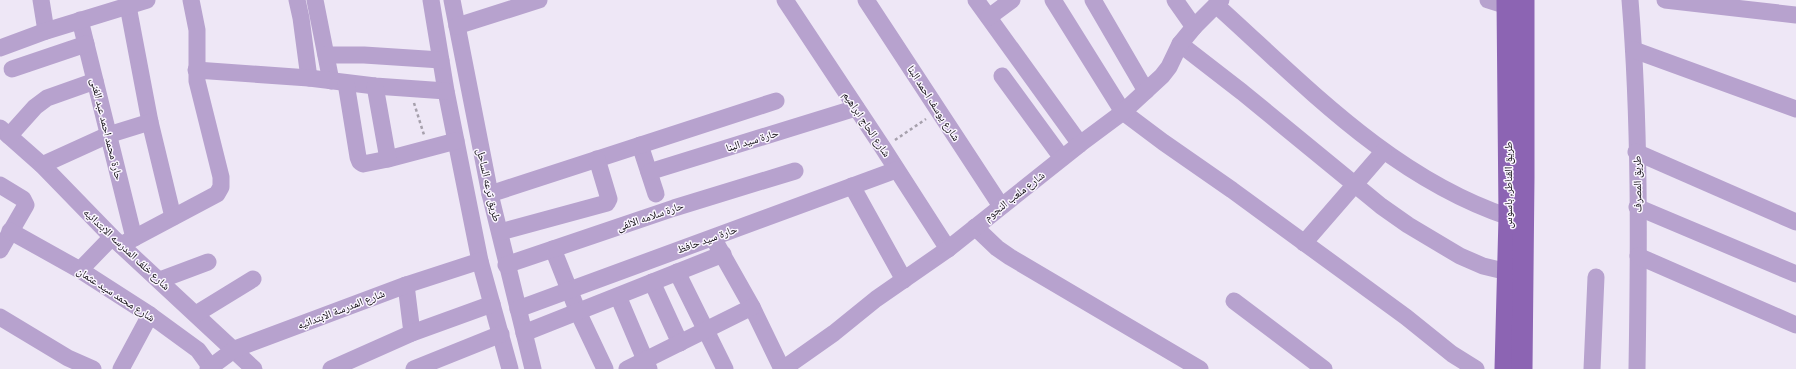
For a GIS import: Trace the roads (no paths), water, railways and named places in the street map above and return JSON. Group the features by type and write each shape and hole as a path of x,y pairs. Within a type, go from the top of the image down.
{"main road":[{"name":"طريق القناطر, باسوس","path":"1505,369 1513,2"},
{"name":"طريق القناطر, باسوس","path":"1513,2 1524,177 1522,369"}],"street":[{"path":"41,0 46,31"},
{"path":"0,48 80,20 98,7 128,6 146,0"},
{"path":"80,270 122,240 173,217 214,196 221,187 221,177 197,81 196,70 198,35 191,0"},
{"path":"298,0 302,18 309,78"},
{"path":"315,0 326,55 339,82 360,162 367,164 388,160 456,141"},
{"name":"طريق ترعه الساحل","path":"431,0 446,92 480,261 510,369"},
{"path":"457,26 539,0"},
{"name":"شارع الحاج ابراهيم","path":"785,0 884,148 896,170 948,249"},
{"name":"شارع يوسف احمد البنا","path":"866,0 1001,206"},
{"path":"976,0 1080,144"},
{"path":"989,17 1012,0"},
{"path":"1053,0 1123,112 1406,317 1452,354 1476,369"},
{"path":"1093,0 1146,91"},
{"path":"1175,0 1194,27"},
{"path":"1488,0 1513,2"},
{"name":"طريق المصرف","path":"1630,0 1634,50 1638,256 1638,369"},
{"path":"1665,0 1796,15"},
{"name":"طريق ترعه الساحل","path":"458,2 457,26 490,194 533,369"},
{"path":"1218,2 1332,110 1383,152 1456,195 1488,210 1509,217"},
{"name":"شارع ملعب النجوم","path":"783,369 948,249 1062,158 1123,112 1162,76 1169,67 1180,44 1218,2"},
{"path":"128,6 150,122 173,217"},
{"name":"حارة محمد احمد عبد الغنى","path":"80,20 108,135 122,240"},
{"path":"12,69 86,44"},
{"path":"1180,44 1242,92 1354,185 1408,225 1460,256 1483,266 1508,272"},
{"path":"1634,50 1796,109"},
{"path":"326,55 378,56 441,60"},
{"path":"196,70 309,78 375,86 446,92"},
{"path":"1002,76 1062,158"},
{"path":"5,132 47,98 95,81"},
{"path":"375,86 388,160"},
{"path":"490,194 776,101"},
{"name":"حارة سيد البنا","path":"649,172 856,108"},
{"path":"42,165 108,135 150,122"},
{"name":"شارع خلف المدرسه الابتدائيه","path":"5,132 122,240 160,280 235,349 254,369"},
{"path":"640,145 656,194"},
{"path":"1304,243 1383,152"},
{"path":"1636,152 1796,222"},
{"path":"500,232 607,203 609,199 597,159"},
{"name":"حارة سيد حافظ","path":"518,309 896,170"},
{"name":"حارة سلامه الالفى","path":"506,264 674,208 795,171"},
{"path":"0,185 23,199 26,205 0,250"},
{"path":"852,186 904,280"},
{"path":"1637,207 1796,274"},
{"path":"975,227 991,243 1010,257 1200,369"},
{"name":"شارع محمد سيد عثمان","path":"10,232 80,270 150,315 198,350 210,368"},
{"path":"712,237 752,307 783,369"},
{"path":"553,249 578,312 605,369"},
{"path":"524,333 723,254"},
{"path":"1638,256 1796,325"},
{"name":"شارع المدرسة الابتدائيه","path":"210,368 235,349 406,285 480,261"},
{"path":"160,280 208,262"},
{"path":"677,272 725,369"},
{"path":"1592,369 1596,277"},
{"path":"196,314 253,278"},
{"path":"652,282 680,343"},
{"path":"406,285 412,333"},
{"path":"618,296 647,365"},
{"path":"1234,301 1324,369"},
{"path":"331,369 412,333 492,304"},
{"path":"627,369 647,365 680,343 752,307"},
{"path":"121,369 150,315"},
{"path":"0,317 65,363 93,369"},
{"path":"414,369 501,334"}]}
